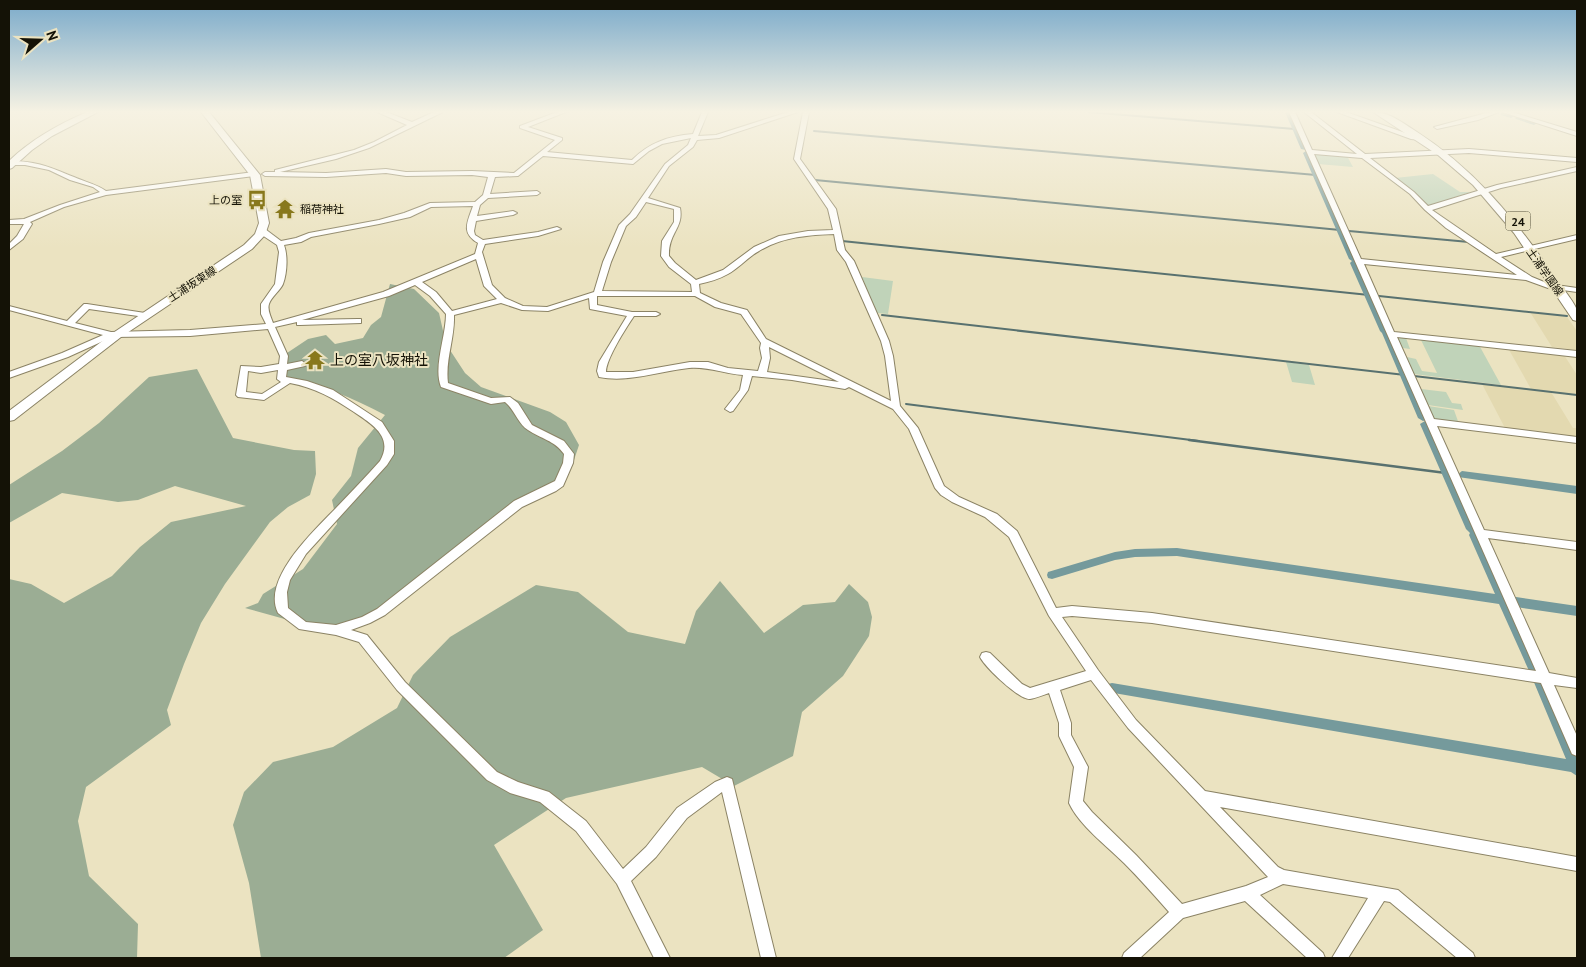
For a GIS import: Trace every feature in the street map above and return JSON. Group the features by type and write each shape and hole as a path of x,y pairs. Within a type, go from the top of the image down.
{"main road":[{"path":"244,157 258,174 264,217 262,231"},
{"name":"土浦学園線","path":"1450,157 1487,190 1503,213 1533,248 1572,289 1577,302"},
{"name":"土浦坂東線","path":"9,417 114,335 248,247 262,231"},
{"name":"土浦学園線","path":"1533,248 1577,318"}],"street":[{"path":"9,222 25,221 104,193 258,174 327,157"},
{"path":"258,174 326,175 386,171 406,174 472,173 516,175 539,157"},
{"path":"578,157 633,162 638,157"},
{"path":"656,314 632,314 593,307 595,294 623,225 633,215 667,165 677,157"},
{"path":"797,157 832,209 841,250 850,261 885,340 896,407"},
{"path":"1312,157 1577,750"},
{"path":"1365,157 1412,193 1427,209 1449,226 1529,279"},
{"path":"1534,157 1577,160"},
{"path":"10,164 25,163 50,169 72,179 95,186 104,193"},
{"path":"1427,209 1487,190 1577,169"},
{"path":"492,175 486,196 477,204 470,231 472,236 482,242 538,234 557,229"},
{"path":"486,196 536,193"},
{"path":"644,199 677,208 679,217 666,241 665,256 672,265 694,283 696,294"},
{"path":"280,244 298,240 309,235 407,215 430,205 477,204"},
{"path":"473,219 513,213"},
{"path":"9,248 26,229 28,224 25,221"},
{"path":"262,231 280,244 283,262 279,284 265,304 265,314 275,325 284,356 281,379 304,383 330,392 379,424 389,441 389,454 384,463 302,551 285,579 281,592 282,610 303,626 336,630 362,638 402,686 492,776 515,788 544,797 581,826 622,879 662,958"},
{"path":"694,283 726,272 756,249 782,238 808,233 837,232"},
{"path":"1495,256 1577,237"},
{"path":"482,242 478,255 488,286 502,300 522,308 548,309 595,294 696,294 718,305 744,312 766,342 896,407 913,428 940,488 946,495 985,512 1005,524 1013,534 1053,613 1094,674 1132,724 1273,872 1283,876 1389,894 1400,900 1468,958"},
{"path":"275,325 386,294 478,255"},
{"path":"1359,261 1529,279 1556,287 1572,289"},
{"path":"336,630 366,620 381,612 518,504 559,483 568,463 569,454 565,447 529,426 515,405 507,399 491,401 444,385 443,364 450,340 450,314 432,294 417,282"},
{"path":"450,314 502,300"},
{"path":"69,324 87,306 145,315"},
{"path":"9,308 114,335 190,333 358,320"},
{"path":"632,314 619,331 615,344 607,352 601,372 602,375 633,375 690,365 708,365 727,371 792,377 859,388"},
{"path":"1392,334 1577,354"},
{"path":"9,375 114,335"},
{"path":"762,374 766,358 764,348 766,342"},
{"path":"288,381 264,397 241,395 244,368 261,370 302,364"},
{"path":"730,409 744,390 748,373"},
{"path":"1431,422 1577,440"},
{"path":"1480,533 1577,546"},
{"path":"1053,613 1072,611 1152,618 1577,683"},
{"path":"986,657 1018,688 1029,694 1094,674"},
{"path":"1053,686 1065,723 1065,736 1082,767 1076,803 1087,817 1131,860 1179,912"},
{"path":"622,879 651,852 682,813 720,786 727,784 769,958"},
{"path":"1202,797 1577,864"},
{"path":"1129,958 1179,912 1247,893 1283,876"},
{"path":"1247,893 1318,958"},
{"path":"1339,958 1380,893"}],"shaded area":[{"path":"1530,312 1567,317 1577,331 1577,350 1552,347"},
{"path":"1508,348 1564,355 1577,375 1577,395 1531,389"},
{"path":"1482,384 1551,392 1573,428 1577,428 1577,437 1505,428"}],"green space":[{"path":"1316,157 1348,157 1353,167 1318,164"},
{"path":"1433,174 1460,192 1471,192 1428,206 1395,178"},
{"path":"862,277 893,281 888,314 877,313"},
{"path":"390,284 414,289 439,313 446,344 465,373 481,387 550,412 566,422 579,445 573,463 560,478 376,611 337,628 317,628 245,608 258,603 263,594 303,569 337,524 332,500 351,476 358,448 385,415 337,393 312,384 286,378 287,353 308,339 326,335 335,344 363,338 371,325 381,317"},
{"path":"1397,336 1479,345 1501,385 1414,374 1407,357 1416,359 1422,371 1437,373 1421,340 1406,338 1410,349 1403,348"},
{"path":"1286,362 1309,365 1315,385 1292,382"},
{"path":"197,369 233,438 294,450 315,451 316,474 310,495 288,507 270,522 225,584 201,623 167,710 171,725 86,787 78,821 89,876 138,924 137,958 9,958 9,579 31,584 64,603 112,576 140,547 171,522 246,506 175,486 138,500 118,502 62,493 9,523 9,485 62,451 99,423 149,377"},
{"path":"1421,389 1446,392 1452,403 1461,404 1463,410 1428,405"},
{"path":"1428,406 1454,410 1459,424 1434,421"},
{"path":"720,581 764,633 803,605 835,602 849,584 868,602 872,617 869,636 843,676 802,712 793,756 734,786 702,767 566,798 494,845 543,930 504,958 261,958 249,883 233,825 244,792 273,762 333,747 397,708 413,675 450,637 536,585 578,592 628,632 685,644 696,611"}],"waterway":[{"path":"1112,157 1316,175"},
{"path":"1308,157 1327,201"},
{"path":"815,180 1340,230"},
{"path":"1328,203 1353,259"},
{"path":"1349,231 1469,242"},
{"path":"842,241 1369,295"},
{"path":"1354,263 1384,331"},
{"path":"1379,296 1567,316"},
{"path":"882,315 1405,375"},
{"path":"1386,334 1423,418"},
{"path":"1414,376 1577,395"},
{"path":"906,404 1199,441"},
{"path":"1425,424 1471,529"},
{"path":"1189,440 1446,473"},
{"path":"1462,475 1577,490"},
{"path":"1474,535 1536,673"},
{"path":"1052,575 1115,556 1135,553 1177,552 1502,600"},
{"path":"1516,602 1577,611"},
{"path":"1539,680 1576,767"},
{"path":"1112,688 1576,767"}],"place":[{"name":"上の室","path":"257,200"},
{"name":"稲荷神社","path":"285,209"},
{"name":"上の室八坂神社","path":"315,360"}]}
